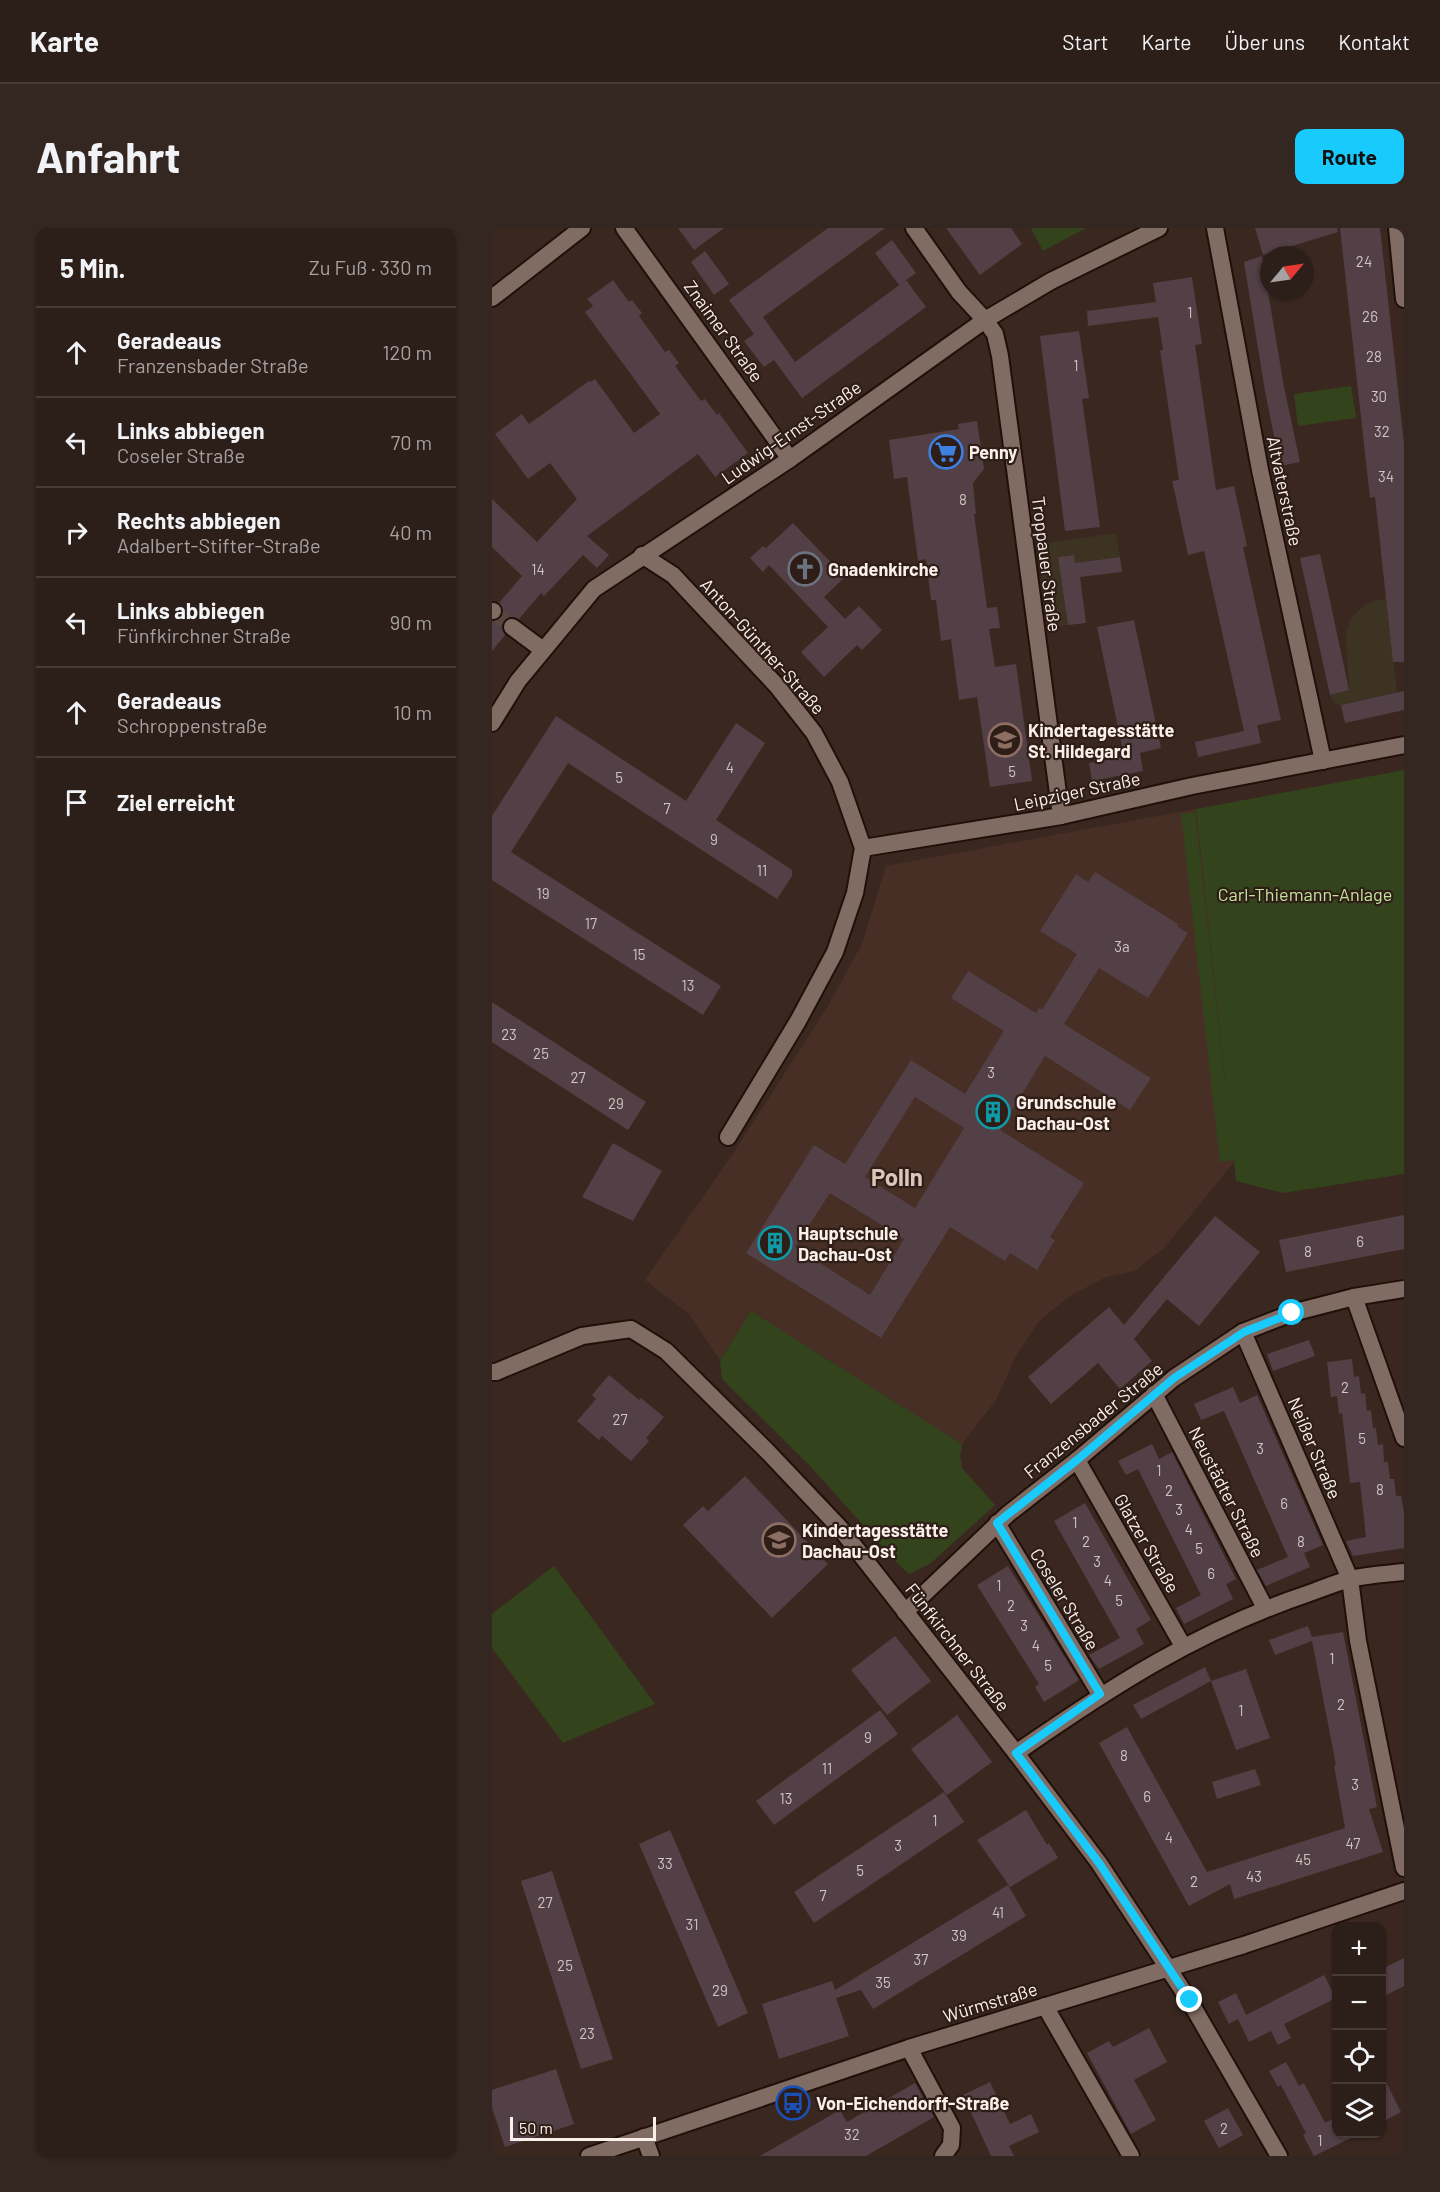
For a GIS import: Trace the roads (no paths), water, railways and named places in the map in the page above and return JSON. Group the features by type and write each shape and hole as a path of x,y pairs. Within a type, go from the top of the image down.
{"street":[{"path":"492,298 582,228"},
{"name":"Znaimer Straße","path":"624,228 790,459"},
{"name":"Troppauer Straße","path":"914,228 959,292 995,334 1000,356 1061,816"},
{"name":"Ludwig-Ernst-Straße","path":"492,723 518,681 594,589 642,555 790,459 985,320 1051,281 1159,228"},
{"name":"Altvaterstraße","path":"1215,228 1260,470 1323,761"},
{"path":"1397,228 1404,299"},
{"name":"Anton-Günther-Straße","path":"642,555 673,574 777,686 814,733 840,782 863,848 855,893 835,952 798,1021 728,1137"},
{"path":"512,627 543,650"},
{"name":"Leipziger Straße","path":"863,848 1061,816 1192,786 1404,745"},
{"name":"Franzensbader Straße","path":"905,1612 997,1523 1077,1460 1174,1378 1244,1332 1292,1313 1354,1297 1404,1289"},
{"path":"1354,1297 1404,1438"},
{"name":"Fünfkirchner Straße","path":"492,1372 582,1336 631,1329 666,1351 767,1451 840,1528 1099,1863 1190,2000 1279,2156"},
{"name":"Neißer Straße","path":"1244,1332 1350,1579 1358,1641 1404,1868"},
{"name":"Neustädter Straße","path":"1154,1394 1265,1608"},
{"name":"Glatzer Straße","path":"1077,1460 1183,1646"},
{"name":"Coseler Straße","path":"997,1523 1100,1694"},
{"path":"1016,1753 1100,1694 1183,1646 1265,1608 1350,1579 1404,1572"},
{"name":"Würmstraße","path":"589,2156 909,2048 1244,1945 1404,1891"},
{"path":"1045,2006 1131,2156"},
{"path":"909,2048 952,2128 951,2145 943,2156"},
{"path":"644,2137 651,2156"}],"tunnel":[{"path":"493,611 512,627"}],"place":[{"name":"Penny","path":"946,452"},
{"name":"Gnadenkirche","path":"805,569"},
{"name":"Kindertagesstätte St. Hildegard","path":"1005,740"},
{"name":"Grundschule Dachau-Ost","path":"993,1112"},
{"name":"Hauptschule Dachau-Ost","path":"775,1243"},
{"name":"Kindertagesstätte Dachau-Ost","path":"779,1540"},
{"name":"Von-Eichendorff-Straße","path":"793,2103"}],"district":[{"name":"Polln","path":"897,1176"}],"park label":[{"name":"Carl-Thiemann-Anlage","path":"1305,894"}]}
